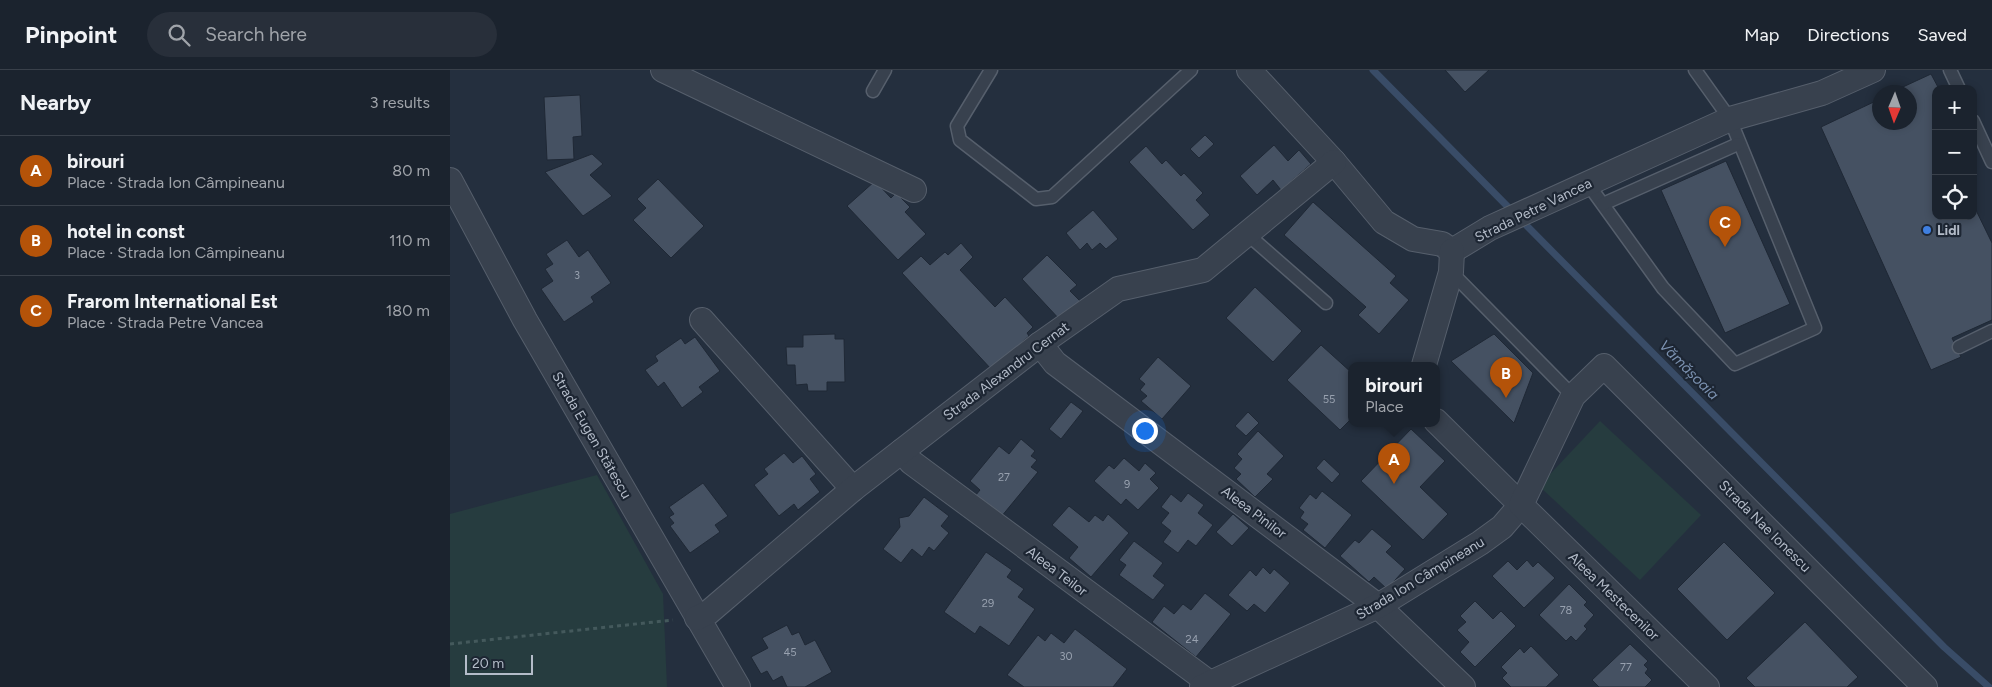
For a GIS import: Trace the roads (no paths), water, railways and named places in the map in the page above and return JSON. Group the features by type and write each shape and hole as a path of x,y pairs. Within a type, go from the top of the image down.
{"street":[{"path":"662,70 914,190"},
{"path":"1249,70 1334,162 1384,222 1413,238 1442,244 1452,262 1425,362"},
{"name":"Strada Petre Vancea","path":"1452,262 1490,228 1730,119 1822,92 1873,70"},
{"name":"Strada Alexandru Cernat","path":"697,618 708,612 852,488 1040,344 1118,289 1203,270 1334,162"},
{"name":"Strada Eugen Stătescu","path":"450,180 530,328 738,687"},
{"path":"702,320 852,488"},
{"name":"Aleea Pinilor","path":"1040,344 1055,362 1378,606 1463,687"},
{"name":"Strada Nae Ionescu","path":"1573,396 1604,366 1925,687"},
{"name":"Strada Ion Câmpineanu","path":"1209,686 1378,606 1480,543 1502,527 1520,505 1573,396"},
{"path":"1440,425 1520,505"},
{"name":"Aleea Teilor","path":"902,451 911,462 1209,686"},
{"name":"Aleea Mestecenilor","path":"1520,505 1707,687"}],"lane":[{"path":"873,92 885,70"},
{"path":"991,70 956,126 960,140 1036,199 1052,197 1191,70"},
{"path":"1588,184 1663,288 1735,364 1815,328 1738,144 1730,119 1695,70"},
{"path":"1950,70 1957,85"},
{"path":"1977,130 1992,162"},
{"path":"1602,204 1738,144"},
{"path":"1246,233 1326,303"},
{"path":"1452,262 1573,396"},
{"path":"1959,347 1992,331"}],"waterway":[{"name":"Vămășoaia","path":"1373,70 1513,212"},
{"name":"Vămășoaia","path":"1521,220 1944,647 1989,687"}],"place":[{"name":"Lidl","path":"1927,230"},
{"name":"Frarom International Est","path":"1725,247"},
{"name":"hotel in const","path":"1506,398"},
{"name":"birouri","path":"1394,484"}]}
